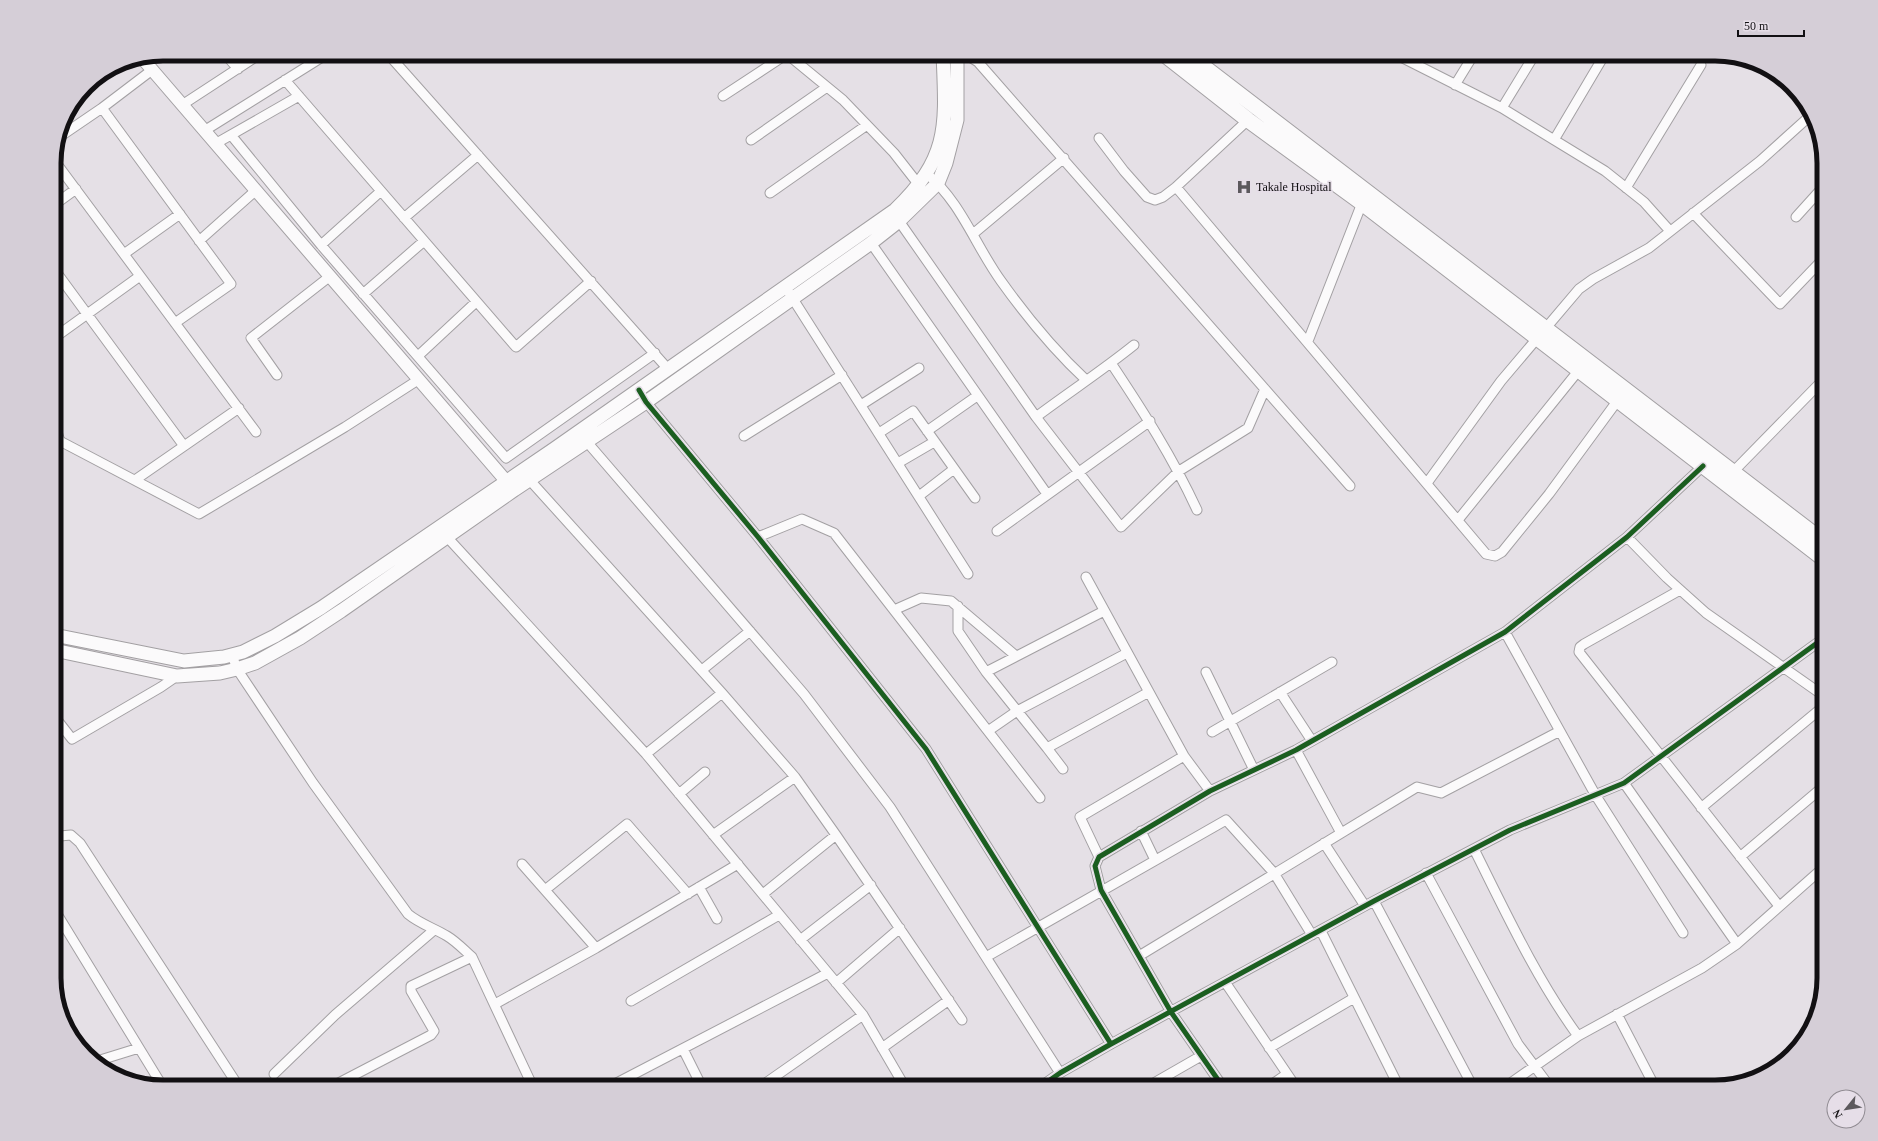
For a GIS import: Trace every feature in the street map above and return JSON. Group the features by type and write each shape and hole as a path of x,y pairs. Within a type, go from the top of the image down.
{"main road":[{"path":"525,475 587,442 646,402 790,293 895,210 919,185 935,159 944,124 943,61"},
{"path":"61,651 177,676 199,675 237,669 255,663 300,638 447,537 510,486 668,369 871,243 899,221 938,183 946,164 957,120 957,61"},
{"path":"1173,61 1248,120 1541,333 1817,537"},
{"path":"1195,61 1369,195 1541,333 1580,370 1817,554"},
{"path":"61,636 184,661 197,661 232,655 264,642 321,608 510,486"}],"street":[{"path":"231,61 238,69"},
{"path":"182,105 250,61"},
{"path":"204,131 316,61"},
{"path":"394,61 668,369"},
{"path":"723,96 776,61"},
{"path":"795,61 843,100 894,153 919,185"},
{"path":"976,61 1064,158 1350,486"},
{"path":"1409,61 1502,108 1605,171 1644,202 1670,231"},
{"path":"1455,85 1470,61"},
{"path":"1502,108 1531,61"},
{"path":"1554,140 1601,61"},
{"path":"146,63 510,486"},
{"path":"1626,188 1701,65"},
{"path":"66,133 102,108 152,70"},
{"path":"285,80 516,347 591,281"},
{"path":"751,140 827,87"},
{"path":"215,144 299,96"},
{"path":"102,108 231,284 175,323"},
{"path":"1427,483 1501,381 1579,289 1593,279 1649,248 1760,161 1807,119"},
{"path":"1099,138 1124,171 1147,197 1155,200 1176,187 1248,120"},
{"path":"770,193 867,125"},
{"path":"230,135 321,245 506,458 655,353"},
{"path":"404,218 478,155"},
{"path":"973,234 1064,158"},
{"path":"61,169 256,432"},
{"path":"927,174 938,183 973,234 1000,280 1057,352 1086,380"},
{"path":"1176,187 1308,341 1486,554 1495,556 1502,552 1549,494 1618,400"},
{"path":"61,200 76,189"},
{"path":"199,241 255,191"},
{"path":"321,245 380,191"},
{"path":"1796,217 1817,194"},
{"path":"1308,341 1362,203"},
{"path":"1693,213 1780,304 1817,265"},
{"path":"124,254 180,214"},
{"path":"899,221 1036,417 1121,527 1179,471 1248,428 1265,389"},
{"path":"364,294 424,241"},
{"path":"871,243 1047,494"},
{"path":"61,333 140,276"},
{"path":"277,375 251,338 329,276"},
{"path":"61,279 184,446"},
{"path":"790,293 968,574"},
{"path":"418,356 476,302"},
{"path":"1036,417 1134,345"},
{"path":"1111,363 1150,421 1179,471 1197,510"},
{"path":"861,405 919,368"},
{"path":"1458,520 1580,370"},
{"path":"744,436 842,375"},
{"path":"61,442 199,514 345,427 418,380"},
{"path":"1732,473 1817,386"},
{"path":"639,390 646,402 758,537 926,749 1111,1044"},
{"path":"927,431 977,396"},
{"path":"135,480 239,408"},
{"path":"879,433 914,411 934,442 975,498"},
{"path":"997,531 1077,472 1150,421"},
{"path":"587,442 804,694 890,807 1060,1073"},
{"path":"898,463 934,442"},
{"path":"1218,1080 1171,1012 1101,890 1095,866 1099,857 1210,791 1296,750 1505,632 1627,537 1703,466"},
{"path":"919,496 954,468"},
{"path":"525,475 702,670 795,777 871,885 962,1020"},
{"path":"758,537 802,519 834,533 1040,798"},
{"path":"447,537 646,754 738,864 863,1015 901,1080"},
{"path":"1627,537 1680,590 1706,613 1817,691"},
{"path":"1086,578 1184,756 1210,791"},
{"path":"1680,590 1584,644 1580,647 1579,652 1779,906"},
{"path":"894,610 921,598 951,601 1016,656"},
{"path":"958,606 958,631 986,672 1063,769"},
{"path":"986,672 1104,611"},
{"path":"702,670 750,631"},
{"path":"1505,632 1596,796 1683,933"},
{"path":"1050,1080 1111,1044 1426,873 1510,830 1596,796 1624,783 1817,643"},
{"path":"988,731 1017,711 1127,653"},
{"path":"232,655 237,669 313,783 408,914 419,923 458,944 472,957 529,1080"},
{"path":"1212,732 1332,662"},
{"path":"1206,672 1254,770"},
{"path":"61,725 72,739 161,687 177,676"},
{"path":"1047,748 1149,692"},
{"path":"1280,692 1312,741"},
{"path":"646,754 722,693"},
{"path":"1701,808 1817,712"},
{"path":"1139,956 1417,787 1440,793 1560,731"},
{"path":"1296,750 1341,833"},
{"path":"1099,857 1080,818 1184,756"},
{"path":"679,794 705,772"},
{"path":"713,835 795,777"},
{"path":"1624,783 1737,944"},
{"path":"1740,857 1817,792"},
{"path":"986,957 1226,820 1274,873 1312,935"},
{"path":"545,890 627,824 688,894"},
{"path":"1141,831 1155,860"},
{"path":"61,837 71,834 80,843 234,1080"},
{"path":"762,894 836,835"},
{"path":"1324,844 1365,906"},
{"path":"1474,849 1523,948 1558,1009 1578,1036"},
{"path":"522,864 596,948"},
{"path":"495,1004 596,948 738,864"},
{"path":"1426,873 1518,1044 1545,1080"},
{"path":"1515,1080 1578,1036 1702,968 1737,944 1817,873"},
{"path":"800,940 871,885"},
{"path":"699,887 717,919"},
{"path":"1374,901 1469,1080"},
{"path":"631,1001 779,915"},
{"path":"61,920 158,1080"},
{"path":"836,983 900,928"},
{"path":"274,1074 335,1015 434,930"},
{"path":"1321,931 1395,1080"},
{"path":"344,1080 431,1035 434,1031 411,991 411,986 472,957"},
{"path":"630,1080 683,1049 828,973"},
{"path":"1225,982 1291,1080"},
{"path":"1269,1048 1354,998"},
{"path":"882,1048 949,1000"},
{"path":"1618,1014 1651,1080"},
{"path":"770,1080 863,1015"},
{"path":"102,1059 139,1048"},
{"path":"683,1049 698,1080"},
{"path":"1159,1080 1201,1056"},
{"path":"1278,1080 1287,1074"}],"cycle path":[{"path":"639,390 646,402 758,537 926,749 1111,1044"},
{"path":"1218,1080 1171,1012 1101,890 1095,866 1099,857 1210,791 1296,750 1505,632 1627,537 1703,466"},
{"path":"1050,1080 1111,1044 1374,901 1510,830 1624,783 1817,643"}],"place":[{"name":"Takale Hospital","path":"1244,187"}]}
